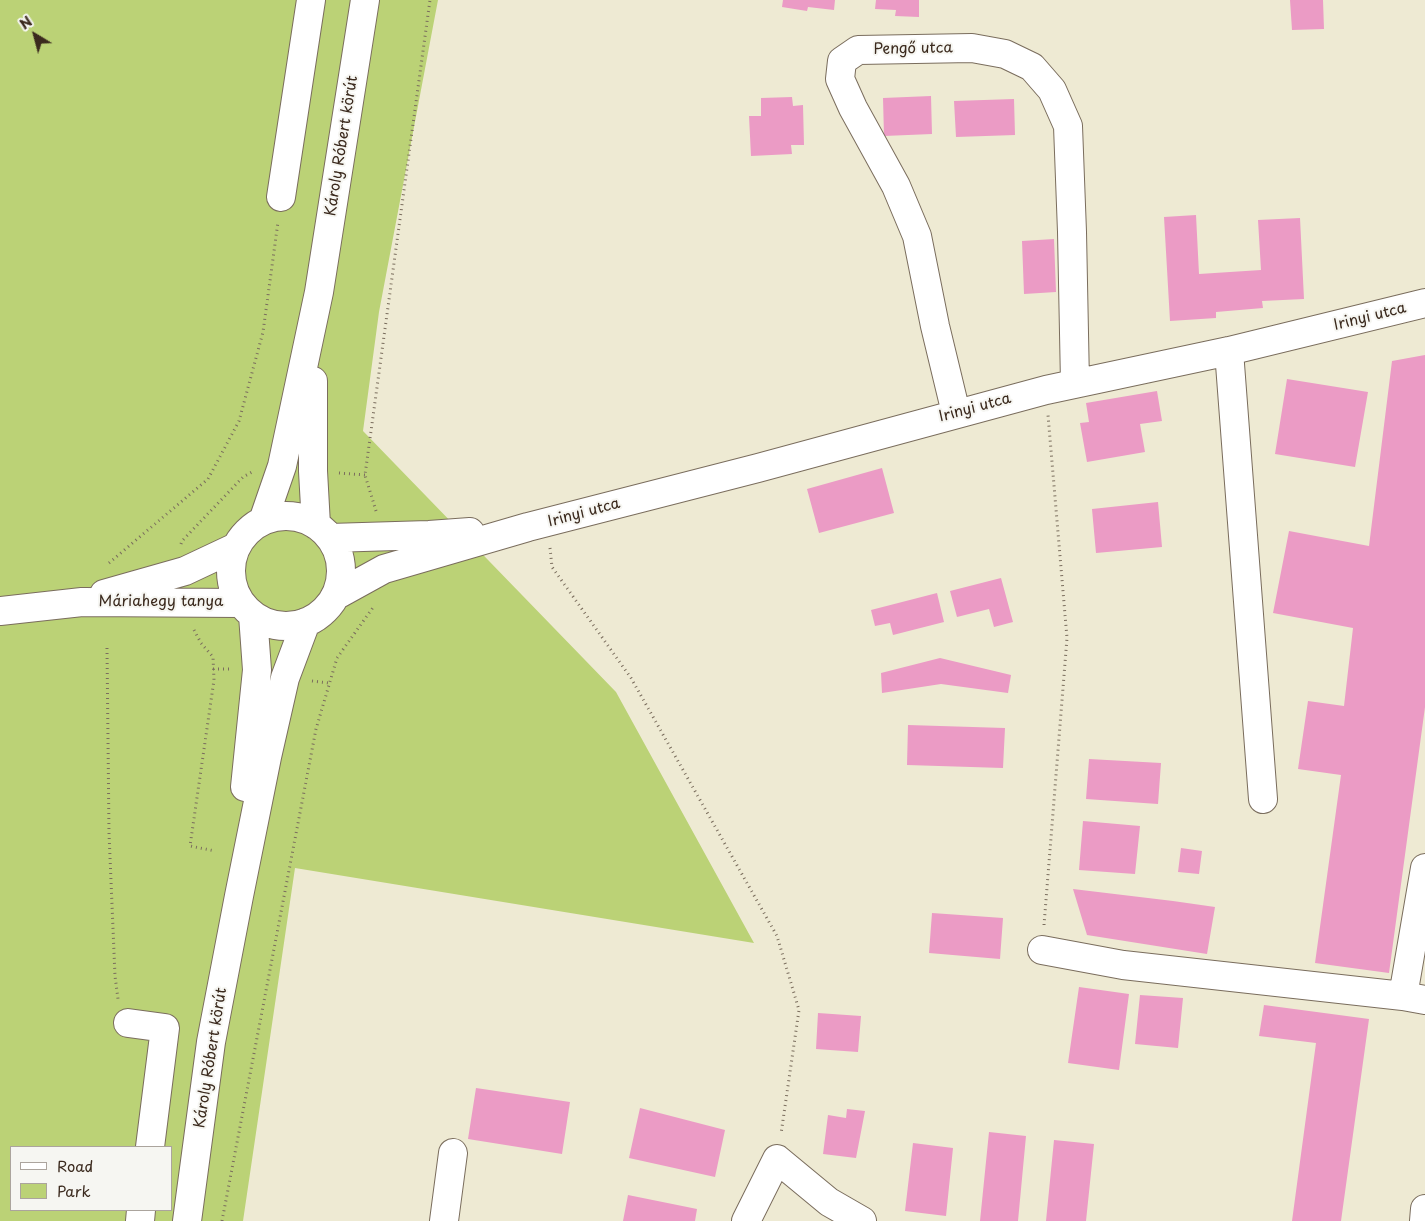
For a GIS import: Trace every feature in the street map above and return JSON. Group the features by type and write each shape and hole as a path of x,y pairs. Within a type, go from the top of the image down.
{"street":[{"path":"281,198 311,0"},
{"name":"Károly Róbert körút","path":"264,521 282,466 319,292 365,0"},
{"name":"Pengő utca","path":"956,413 935,326 917,236 896,186 853,108 840,79 842,61 858,50 972,48 1005,54 1032,67 1052,90 1068,126 1075,383"},
{"name":"Károly Róbert körút","path":"319,292 313,387 313,471 323,532"},
{"name":"Irinyi utca","path":"335,596 384,569 538,525 1046,390 1229,351 1425,303"},
{"path":"1229,351 1263,799"},
{"path":"290,516 303,519 323,532 337,551 341,566 340,582 335,596 327,607 318,616 292,626 278,626 265,622 247,609 234,590 231,576 232,561 236,547 243,536 252,527 264,521 276,517 290,516"},
{"name":"Irinyi utca","path":"323,532 429,535 538,525"},
{"name":"Máriahegy tanya","path":"82,602 135,584 185,571 236,547"},
{"name":"Máriahegy tanya","path":"0,611 82,602 247,609"},
{"name":"Károly Róbert körút","path":"239,896 245,788 257,670 247,609"},
{"name":"Károly Róbert körút","path":"188,1221 211,1042 239,896 267,757 286,678 306,622"},
{"path":"1042,950 1124,965 1414,998 1425,868"},
{"path":"128,1023 165,1028 150,1146"},
{"path":"444,1221 453,1153"},
{"path":"746,1221 777,1159 829,1202 862,1221"},
{"path":"1424,1221 1425,1209"}],"path":[{"path":"107,565 208,479 239,422 263,332 281,198"},
{"path":"1042,950 1067,638 1046,390"},
{"path":"538,525 552,567 631,678 777,936 799,1010 777,1159"},
{"path":"107,648 109,833 115,976 118,1001 128,1023"}],"green space":[{"path":"0,0 438,0 379,312 363,431 616,692 754,943 295,868 243,1221 0,1221"}],"building":[{"path":"783,0 835,0 834,10 808,7 807,11 782,7"},
{"path":"876,0 919,0 919,17 895,16 896,10 875,9"},
{"path":"1290,0 1323,0 1324,29 1292,30"},
{"path":"931,96 932,134 884,136 883,98"},
{"path":"792,97 793,106 803,105 804,145 791,145 792,154 751,156 749,116 761,116 761,98"},
{"path":"1014,99 1015,135 956,137 954,101"},
{"path":"1196,215 1199,274 1261,270 1258,220 1300,218 1304,299 1262,301 1263,308 1216,312 1216,318 1170,321 1164,217"},
{"path":"1054,239 1056,292 1024,294 1022,241"},
{"path":"1425,355 1425,707 1389,973 1315,963 1341,775 1298,769 1308,701 1344,706 1353,628 1273,613 1289,531 1369,546 1392,361"},
{"path":"1287,379 1368,392 1355,467 1275,454"},
{"path":"1157,391 1162,421 1140,424 1145,452 1087,462 1080,423 1089,422 1086,403"},
{"path":"882,468 894,513 819,533 807,489"},
{"path":"1158,502 1162,547 1096,553 1092,509"},
{"path":"1001,578 1013,622 994,627 989,609 957,617 950,591"},
{"path":"937,593 944,622 893,635 890,623 875,626 871,610"},
{"path":"940,658 1011,675 1008,693 941,684 882,693 881,673"},
{"path":"908,725 1005,728 1003,768 907,765"},
{"path":"1089,759 1161,763 1158,804 1086,799"},
{"path":"1083,821 1140,826 1135,874 1079,870"},
{"path":"1181,848 1202,851 1199,874 1178,872"},
{"path":"1073,889 1215,907 1207,954 1087,935"},
{"path":"932,913 1003,918 1000,959 929,953"},
{"path":"1079,987 1129,994 1119,1070 1068,1063"},
{"path":"1140,995 1183,998 1178,1048 1135,1044"},
{"path":"1264,1005 1369,1019 1341,1221 1292,1221 1316,1043 1259,1036"},
{"path":"818,1013 861,1016 858,1052 816,1049"},
{"path":"476,1088 570,1102 562,1154 468,1139"},
{"path":"640,1108 725,1130 715,1177 629,1158"},
{"path":"847,1109 865,1111 856,1158 823,1154 828,1115 846,1118"},
{"path":"989,1132 1026,1136 1018,1221 980,1221"},
{"path":"1054,1140 1094,1144 1086,1221 1046,1221"},
{"path":"913,1143 953,1148 946,1216 905,1211"},
{"path":"628,1195 697,1209 695,1221 623,1221"}]}
